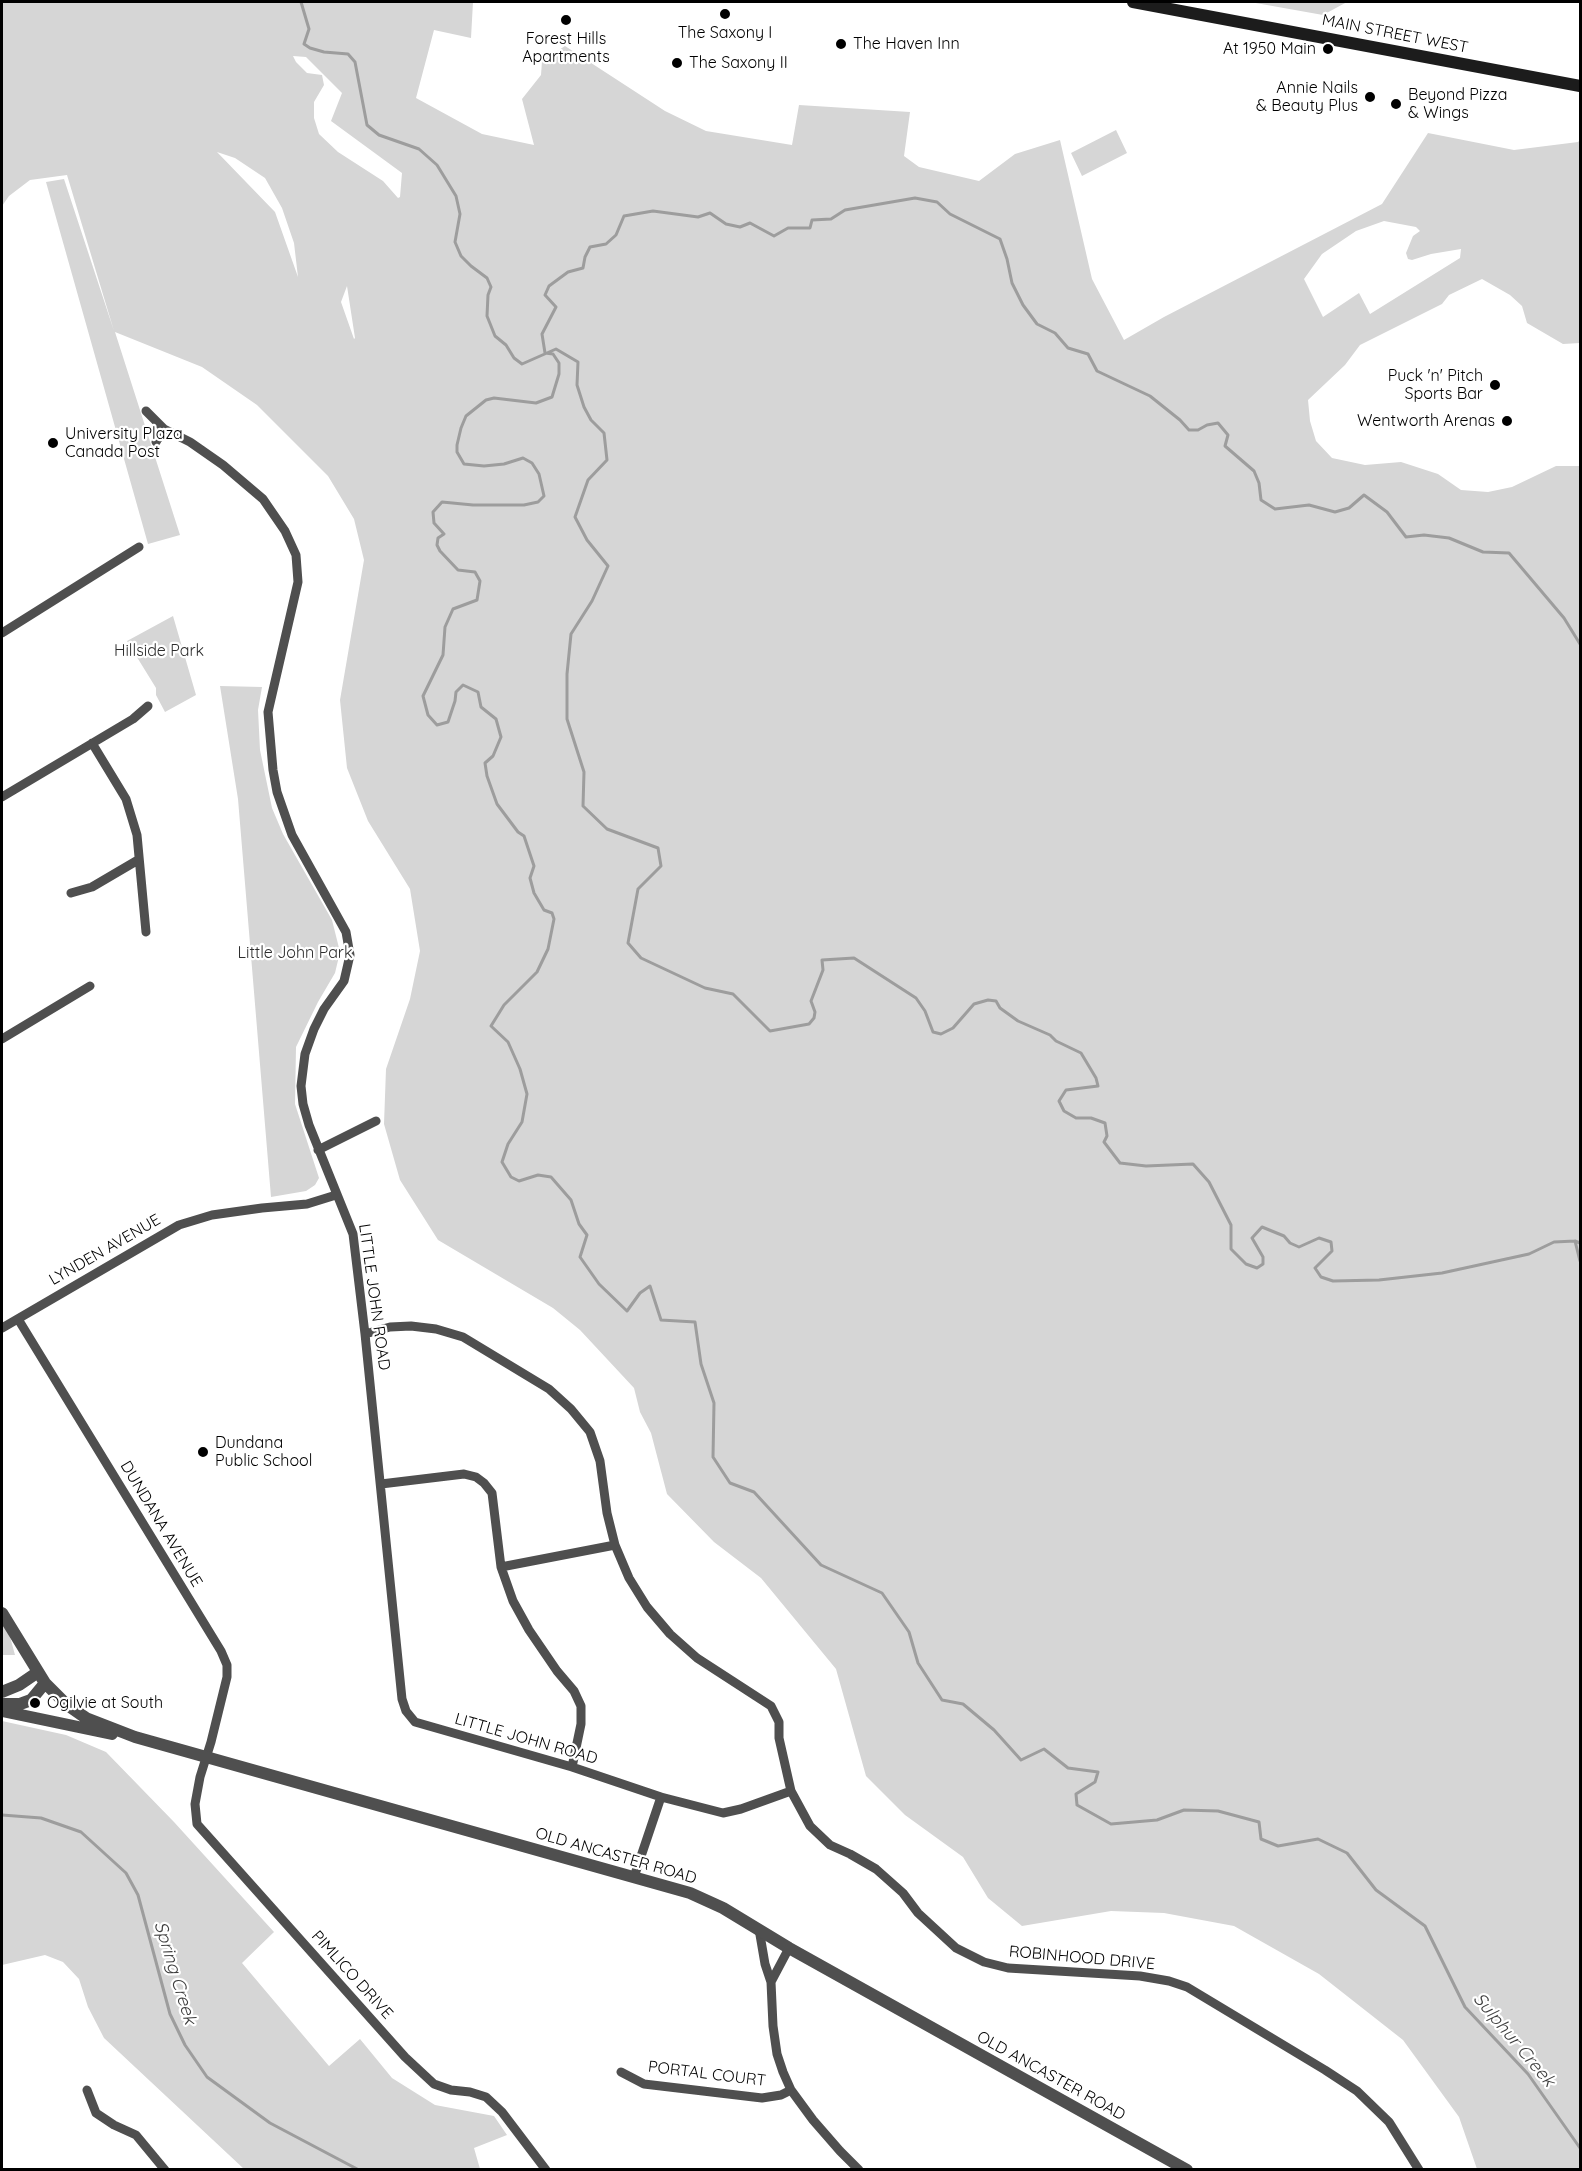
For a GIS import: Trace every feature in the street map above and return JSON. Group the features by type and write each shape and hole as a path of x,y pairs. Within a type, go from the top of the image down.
{"main road":[{"name":"MAIN STREET WEST","path":"1133,2 1581,86"}],"street":[{"name":"LITTLE JOHN ROAD","path":"146,411 164,429 190,442 223,465 263,499 285,531 296,555 298,582 268,712 273,770 277,792 292,835 346,932 351,955 344,981 324,1009 314,1029 303,1068 301,1086 303,1104 318,1149 353,1234 402,1700 406,1711 415,1722 572,1767 661,1797 723,1813 741,1809 790,1791"},
{"path":"156,442 164,429"},
{"path":"2,633 139,547"},
{"path":"2,797 133,719 148,706"},
{"path":"92,743 126,799 137,835 146,932"},
{"path":"71,893 92,887 138,860"},
{"path":"2,1039 90,986"},
{"path":"318,1149 376,1121"},
{"name":"LYNDEN AVENUE","path":"2,1329 179,1225 212,1215 308,1204 336,1195"},
{"name":"DUNDANA AVENUE","path":"18,1319 221,1651 227,1665 227,1677 207,1757"},
{"name":"ROBINHOOD DRIVE","path":"365,1334 390,1327 411,1326 463,1337 549,1389 571,1409 590,1432 600,1461 607,1513 615,1545 629,1578 647,1607 670,1634 697,1658 771,1706 779,1722 779,1738 790,1791 810,1826 830,1845 876,1869 903,1893 918,1914 956,1948 984,1962 1008,1968 1140,1976 1169,1981 1187,1988 1357,2091 1389,2122 1419,2169"},
{"path":"381,1484 464,1474 476,1477 492,1493 501,1567 513,1601 529,1630 557,1671 574,1691 582,1706 581,1724 572,1767"},
{"path":"501,1567 615,1545"},
{"name":"OLD ANCASTER ROAD","path":"2,1613 45,1683 75,1711 105,1726 135,1737 690,1893 723,1908 789,1948 1187,2169"},
{"path":"2,1692 19,1685 38,1672"},
{"path":"2,1704 20,1704 31,1700 45,1683"},
{"path":"2,1711 30,1715 98,1732 135,1737"},
{"name":"PIMLICO DRIVE","path":"207,1757 200,1777 195,1804 197,1824 405,2057 434,2084 486,2097 502,2112 546,2169"},
{"path":"634,1877 661,1797"},
{"path":"759,1929 765,1964 771,1982 777,2054 791,2090 840,2151 859,2169"},
{"path":"771,1982 789,1948"},
{"name":"PORTAL COURT","path":"621,2072 644,2084 762,2097 780,2095 791,2090"},
{"path":"87,2090 96,2113 114,2125 136,2135 165,2169"}],"green space":[{"path":"2,2 473,2 471,38 434,30 416,98 482,134 534,145 522,99 541,75 542,61 565,46 665,111 706,131 792,145 799,105 910,112 904,156 919,167 979,181 1015,154 1060,140 1092,279 1124,340 1382,204 1428,133 1514,150 1580,140 1580,343 1563,344 1527,323 1522,306 1510,295 1482,279 1449,295 1442,304 1360,345 1345,365 1308,400 1310,421 1316,441 1332,458 1365,465 1401,462 1438,474 1461,490 1488,492 1512,487 1556,466 1580,466 1580,2169 1477,2169 1459,2117 1403,2040 1319,1974 1234,1926 1164,1913 1111,1911 1022,1926 988,1898 963,1857 905,1815 866,1776 836,1669 761,1578 714,1542 667,1494 651,1433 640,1412 634,1388 580,1330 553,1308 438,1240 400,1180 384,1124 386,1069 410,999 420,951 410,889 368,821 347,768 340,700 364,560 354,519 328,476 257,405 202,367 115,332 180,535 148,544 46,182 64,179 114,331 67,175 30,180 9,196 2,206","holes":["293,56 306,57 342,93 331,121 402,173 400,197 398,198 383,181 338,152 319,134 314,118 314,102 324,85 322,75 307,73","217,152 235,158 265,178 282,208 294,243 298,277 275,212","1384,221 1416,227 1420,231 1413,236 1406,253 1408,259 1461,249 1460,258 1370,314 1359,293 1323,317 1304,279 1322,254 1356,231","347,286 354,339 341,302"]},
{"path":"1250,2 1347,2 1323,15"},
{"path":"1116,130 1127,153 1082,176 1071,153"},
{"name":"Hillside Park","path":"173,616 196,695 165,712 156,695 156,688 127,641"},
{"name":"Little John Park","path":"220,686 262,687 258,710 260,750 272,808 283,834 332,920 340,952 335,973 296,1047 295,1104 319,1178 315,1185 306,1191 271,1197 238,799"},
{"path":"2,1623 9,1633 15,1655 2,1655"},
{"path":"2,1721 66,1735 106,1752 174,1822 274,1932 242,1963 329,2066 360,2039 392,2078 435,2105 494,2116 507,2135 474,2148 480,2169 244,2169 104,2038 88,2007 79,1979 63,1962 45,1955 2,1965"}],"waterway":[{"path":"301,2 309,29 304,44 324,52 348,54 355,62 367,125 379,135 419,149 437,165 456,196 460,214 455,242 461,256 487,278 491,287 488,295 487,316 495,336 522,364 556,349 578,362 577,385 584,407 591,420 604,433 607,460 588,480 575,517 587,540 608,566 592,601 571,634 567,674 567,719 584,772 583,806 607,829 658,848 661,866 638,889 628,943 641,958 705,988 733,994 770,1031 809,1024 814,1018 815,1012 811,1001 823,970 822,960 854,958 916,998 925,1011 933,1032 941,1034 953,1028 974,1004 988,1000 996,1001 1000,1008 1018,1021 1050,1035 1056,1041 1081,1053 1096,1078 1098,1086 1066,1090 1059,1101 1064,1111 1076,1118 1091,1118 1105,1123 1107,1136 1104,1142 1120,1163 1146,1166 1193,1164 1209,1182 1231,1225 1231,1249 1246,1264 1257,1268 1263,1264 1263,1257 1252,1238 1262,1227 1284,1236 1290,1243 1299,1247 1319,1238 1331,1242 1332,1251 1315,1268 1321,1277 1333,1281 1379,1280 1442,1273 1529,1254 1554,1242 1575,1241 1580,1243"},
{"path":"545,353 542,334 556,307 545,295 549,286 568,272 583,268 590,247 606,244 616,235 624,216 653,211 698,217 710,213 726,224 740,227 750,223 774,236 788,228 810,228 812,220 831,219 845,210 915,198 937,202 950,214 1000,239 1012,283 1023,305 1037,324 1055,333 1068,348 1088,354 1097,371 1150,396 1189,430 1198,430 1218,423 1228,435 1225,446 1254,471 1259,483 1261,500 1275,509 1309,505 1335,512 1349,508 1364,495 1387,512 1406,537 1424,535 1449,538 1483,552 1509,553 1564,618 1580,644"},
{"name":"Sulphur Creek","path":"545,353 553,354 559,363 559,374 552,397 536,403 494,398 486,400 466,416 461,428 457,452 464,464 484,466 504,464 523,458 532,463 539,474 544,496 538,502 524,505 473,505 442,502 433,512 434,523 444,534 438,538 437,545 440,551 458,570 475,572 480,581 477,600 453,609 445,627 443,655 423,696 428,715 437,725 448,722 456,692 463,685 478,692 481,707 496,719 501,737 493,756 485,763 487,776 497,804 518,832 524,836 534,866 530,878 534,893 544,910 552,913 554,919 548,949 537,972 504,1005 491,1026 508,1042 520,1069 527,1094 522,1122 508,1144 502,1162 511,1177 519,1181 538,1175 551,1177 571,1200 579,1224 587,1235 580,1257 599,1284 627,1311 640,1293 650,1286 661,1320 695,1322 701,1364 714,1403 713,1457 730,1483 754,1492 821,1565 882,1593 909,1632 918,1663 942,1700 963,1704 994,1730 1021,1760 1044,1749 1068,1768 1098,1772 1095,1782 1076,1794 1077,1805 1111,1824 1157,1820 1184,1810 1218,1811 1259,1822 1261,1839 1278,1846 1318,1839 1347,1853 1376,1890 1425,1926 1465,2007 1528,2074 1580,2148"},
{"path":"1575,1241 1580,1261"},
{"name":"Spring Creek","path":"2,1815 41,1818 81,1832 126,1873 138,1895 170,2014 185,2045 207,2077 270,2123 359,2170"}],"place":[{"name":"The Saxony I","path":"725,14"},
{"name":"Forest Hills Apartments","path":"566,20"},
{"name":"The Haven Inn","path":"841,44"},
{"name":"At 1950 Main","path":"1328,49"},
{"name":"The Saxony II","path":"677,63"},
{"name":"Annie Nails & Beauty Plus","path":"1370,97"},
{"name":"Beyond Pizza & Wings","path":"1396,104"},
{"name":"Puck 'n' Pitch Sports Bar","path":"1495,385"},
{"name":"Wentworth Arenas","path":"1507,421"},
{"name":"University Plaza Canada Post","path":"53,443"},
{"name":"Dundana Public School","path":"203,1452"},
{"name":"Ogilvie at South","path":"35,1703"}]}
